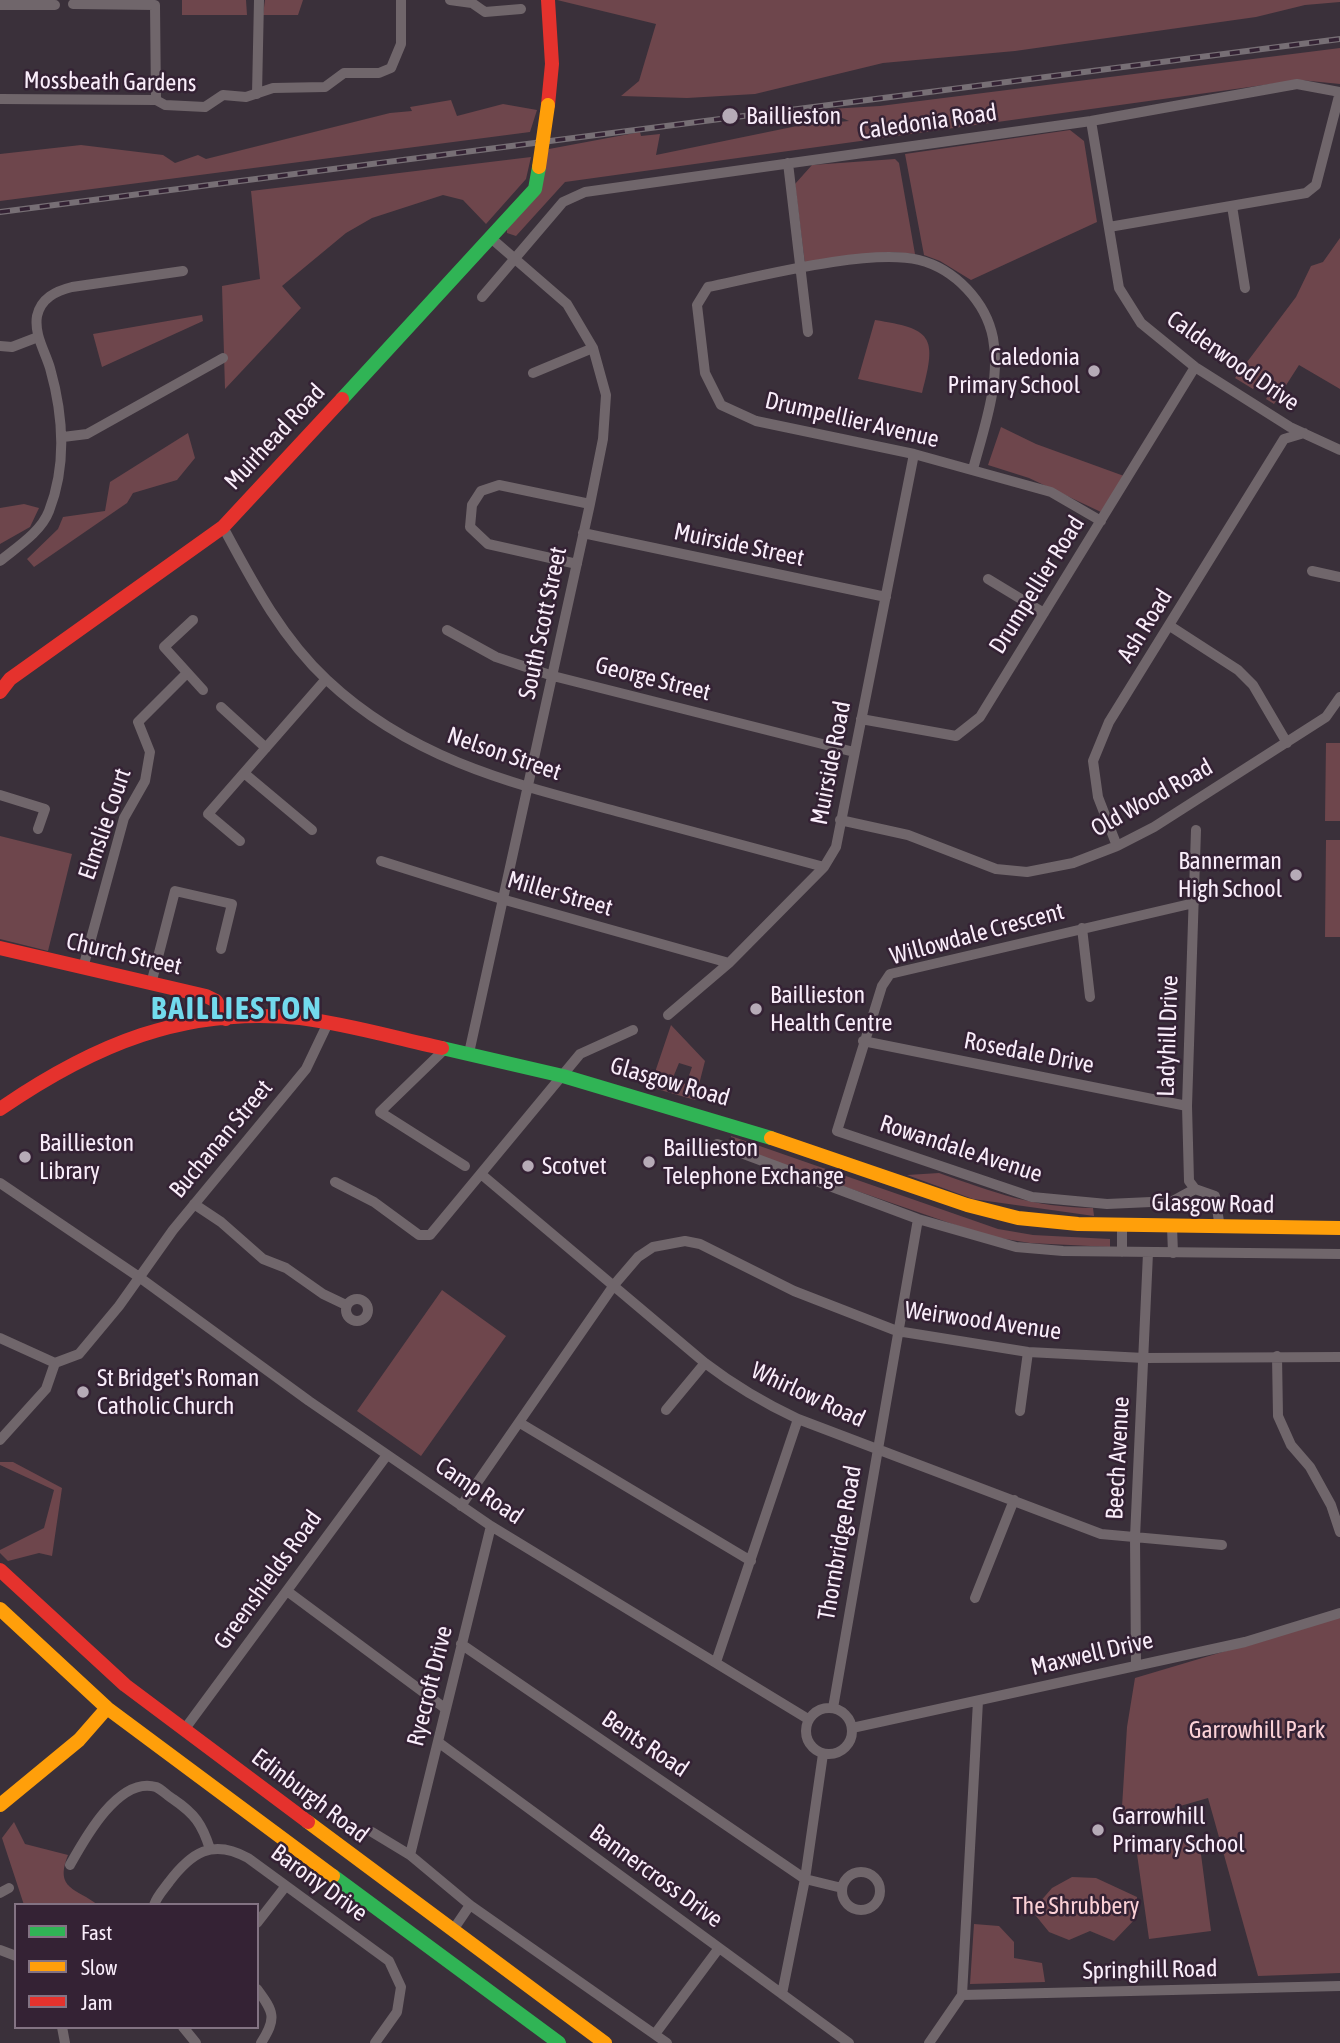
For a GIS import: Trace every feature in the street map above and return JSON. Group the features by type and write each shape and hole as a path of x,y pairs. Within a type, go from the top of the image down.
{"main road":[{"name":"Muirhead Road","path":"0,692 10,679 223,527 492,239 535,188 552,64 548,0"},
{"name":"Church Street","path":"0,948 206,996 216,1001 226,1019"},
{"name":"Glasgow Road","path":"0,1109 62,1068 101,1049 162,1028 226,1019 286,1017 469,1053 563,1075 704,1114 989,1212 1043,1222 1122,1226 1340,1228"},
{"name":"Edinburgh Road","path":"0,1570 125,1685 605,2043"},
{"name":"Edinburgh Road","path":"0,1609 107,1708 559,2043"},
{"path":"0,1805 79,1740 125,1685"},
{"path":"195,1774 213,1752"},
{"path":"436,1952 453,1930"}],"street":[{"path":"257,94 260,0"},
{"name":"Mossbeath Gardens","path":"0,99 156,100 165,105 205,107 223,95 257,94 273,88 325,87 344,72 379,73 391,68 401,44 401,0"},
{"path":"450,0 454,3 472,3 485,12 520,9"},
{"path":"72,4 155,5 156,100"},
{"path":"0,5 55,5"},
{"name":"Caledonia Road","path":"482,297 563,202 585,192 1091,121 1297,84 1340,92"},
{"path":"1109,227 1307,193 1316,185 1340,92"},
{"name":"Calderwood Drive","path":"1091,121 1119,288 1141,323 1195,367 1279,420 1340,450"},
{"path":"788,163 808,332"},
{"path":"1232,206 1245,288"},
{"name":"South Scott Street","path":"469,1053 505,900 590,504 603,439 606,395 593,348 568,304 492,239"},
{"name":"Drumpellier Avenue","path":"973,469 992,395 993,338 970,290 938,268 920,260 890,256 801,268 708,287 702,296 697,306 705,373 721,405 755,421 914,454 1051,492 1101,522"},
{"path":"0,561 28,539 48,513 63,437 50,366 38,337 37,317 43,302 57,291 183,271"},
{"path":"0,346 12,346 38,337"},
{"path":"533,373 593,348"},
{"path":"63,437 87,434 223,358"},
{"name":"Drumpellier Road","path":"861,719 956,736 980,717 1195,367"},
{"path":"1279,420 1284,439 1304,433"},
{"name":"Ash Road","path":"1117,846 1098,797 1093,761 1109,722 1284,439"},
{"name":"Muirside Road","path":"668,1015 729,963 824,867 835,847 914,454"},
{"path":"577,564 488,544 470,527 472,505 481,491 499,485 590,504"},
{"name":"Nelson Street","path":"223,527 270,614 326,680 382,724 452,763 529,788 824,867"},
{"name":"Muirside Street","path":"583,533 886,597"},
{"path":"1312,571 1340,577"},
{"path":"988,579 1044,613"},
{"path":"193,620 164,647 203,690"},
{"path":"1170,626 1238,670 1253,684 1287,743"},
{"name":"George Street","path":"447,630 496,657 553,676 854,752"},
{"name":"Elmslie Court","path":"83,968 124,818 145,781 150,752 138,722 187,673"},
{"path":"240,841 208,814 326,680"},
{"name":"Old Wood Road","path":"840,820 908,835 996,869 1027,872 1073,863 1117,846 1154,827 1326,717 1340,697"},
{"path":"221,708 266,748"},
{"path":"244,773 312,830"},
{"path":"0,795 45,809 38,829"},
{"name":"Ladyhill Drive","path":"1195,1189 1189,1181 1187,1106 1196,830"},
{"name":"Miller Street","path":"381,861 505,900 729,963"},
{"path":"150,984 175,891 232,904 221,949"},
{"name":"Willowdale Crescent","path":"837,1131 881,986 890,974 1194,903"},
{"path":"1082,928 1090,997"},
{"name":"Buchanan Street","path":"55,1363 79,1354 194,1204 306,1069 327,1024"},
{"path":"335,1182 374,1202 419,1235 430,1235 580,1054 633,1030"},
{"name":"Rosedale Drive","path":"863,1041 1187,1106"},
{"path":"446,1048 380,1112 466,1166"},
{"name":"Rowandale Avenue","path":"837,1131 1032,1197 1107,1204 1173,1201 1195,1189"},
{"name":"Glasgow Road","path":"717,1144 918,1219 1016,1247 1148,1253 1340,1254"},
{"name":"Whirlow Road","path":"481,1174 741,1391 797,1419 1101,1534 1222,1545"},
{"name":"Camp Road","path":"0,1183 139,1277 491,1526 808,1719"},
{"path":"1195,1189 1215,1196 1220,1228"},
{"path":"194,1204 221,1222 264,1259 286,1268 323,1294 346,1305"},
{"name":"Thornbridge Road","path":"833,1707 918,1219"},
{"path":"1122,1226 1122,1252"},
{"path":"1172,1227 1172,1252"},
{"name":"Weirwood Avenue","path":"461,1506 614,1285 638,1257 653,1247 668,1242 693,1242 794,1291 897,1331 1028,1352 1144,1358 1340,1357"},
{"name":"Beech Avenue","path":"1136,1665 1135,1537 1148,1253"},
{"path":"0,1338 55,1363 46,1389 0,1440"},
{"path":"1020,1411 1028,1352"},
{"path":"1277,1356 1278,1416 1291,1445 1310,1467 1331,1505 1340,1532"},
{"path":"666,1410 705,1363"},
{"path":"716,1662 797,1419"},
{"path":"520,1423 751,1561"},
{"name":"Greenshields Road","path":"184,1730 387,1455"},
{"path":"975,1598 1014,1500"},
{"name":"Ryecroft Drive","path":"410,1855 491,1526"},
{"path":"287,1591 446,1709"},
{"name":"Maxwell Drive","path":"852,1728 1245,1642 1340,1613"},
{"name":"Bents Road","path":"461,1644 805,1879"},
{"path":"929,2043 962,1996 978,1701"},
{"path":"833,1707 846,1715 852,1728 845,1748 823,1754 807,1740 808,1719 819,1709 833,1707"},
{"name":"Bannercross Drive","path":"438,1742 849,2043"},
{"path":"782,1994 805,1879 823,1754"},
{"path":"70,1865 82,1842 114,1801 131,1787 156,1787 193,1813 203,1825 210,1849 184,1862 155,1903"},
{"name":"Edinburgh Road","path":"372,1832 410,1855 470,1905 667,2043"},
{"name":"Barony Drive","path":"210,1849 237,1852 389,1961 401,1987 397,2012 375,2043"},
{"path":"805,1879 842,1888"},
{"path":"259,1920 285,1887"},
{"path":"453,1930 470,1905"},
{"path":"655,2034 719,1948"},
{"name":"Springhill Road","path":"962,1996 1340,1986"},
{"path":"259,1992 271,2008 272,2019 271,2028 261,2043"},
{"path":"185,2029 197,2043"}],"green space":[{"path":"182,0 246,0 247,15 182,15"},
{"path":"265,0 303,0 298,15 263,15"},
{"path":"557,0 1340,2 1305,5 1256,17 1015,51 883,63 755,94 687,98 621,96 639,81 656,24"},
{"path":"1340,48 1340,84 1300,80 565,182 516,236 507,233 507,227 549,149 640,132 641,136 660,134 656,155 797,126 849,121 831,113 830,109 880,106"},
{"path":"451,100 457,116 503,104 537,110 530,132 0,201 0,154 81,145 163,155 175,163 198,155 206,159 390,113 412,111 410,107"},
{"path":"1070,130 1084,141 1097,222 971,280 940,261 924,255 905,154"},
{"path":"531,157 526,179 486,224 463,200 443,195 372,218 346,233 282,286 301,308 225,389 222,286 260,279 251,191"},
{"path":"895,159 899,163 915,254 890,252 805,264 795,184 812,165"},
{"path":"1340,238 1340,389 1299,365 1274,404 1266,399 1276,382 1263,373 1253,389 1235,378 1296,297 1311,266 1323,262"},
{"path":"202,315 203,321 102,367 93,334"},
{"path":"875,320 908,327 926,338 929,358 922,393 858,379"},
{"path":"1001,427 1036,444 1124,476 1101,512 1029,478 988,465"},
{"path":"188,433 195,458 177,480 133,493 127,503 34,567 27,559 58,529 63,517 105,511 110,482"},
{"path":"24,504 39,508 30,527 0,544 0,508"},
{"path":"1326,743 1340,743 1340,821 1325,821"},
{"path":"0,836 72,854 48,951 0,939"},
{"path":"1326,840 1340,840 1340,937 1325,937"},
{"path":"671,1025 705,1061 695,1100 650,1087","holes":["679,1063 692,1067 686,1084 672,1080"]},
{"path":"731,1136 998,1229 1033,1235 1110,1239 1110,1247 1030,1243 987,1236 733,1148"},
{"path":"939,1173 996,1193 1032,1202 1093,1208 1094,1216 973,1199 907,1175"},
{"path":"442,1290 506,1336 421,1456 357,1411"},
{"path":"0,1462 13,1462 62,1488 52,1556 39,1553 8,1561 0,1553 0,1550 44,1528 54,1490 0,1465"},
{"name":"Garrowhill Park","path":"1340,1617 1340,1973 1258,1976 1208,1798 1121,1823 1127,1727 1135,1678"},
{"path":"14,1822 25,1844 68,1855 64,1867 66,1882 95,1903 23,1903 2,1838"},
{"path":"1199,1839 1211,1931 1149,1939 1136,1847"},
{"name":"The Shrubbery","path":"1072,1877 1096,1878 1137,1897 1137,1917 1114,1941 1090,1931 1069,1940 1049,1932 1032,1911 1052,1888"},
{"path":"974,1924 999,1926 1014,1942 1014,1958 1042,1963 1045,1982 970,1984"}],"railway":[{"path":"0,212 1340,39"}],"traffic: fast":[{"path":"342,399 535,189 539,167"},
{"path":"442,1048 563,1076 771,1138"},
{"path":"333,1876 559,2043"}],"traffic: slow":[{"path":"539,167 548,105"},
{"path":"771,1138 967,1205 1018,1218 1078,1224 1340,1228"},
{"path":"0,1609 107,1708 333,1876"},
{"path":"0,1805 79,1740 107,1708"},
{"path":"308,1822 605,2043"}],"traffic: jam":[{"path":"548,0 552,64 548,105"},
{"path":"0,692 10,679 223,527 342,399"},
{"path":"0,948 206,996 216,1001 226,1019"},
{"path":"0,1109 35,1086 105,1049 142,1035 218,1018 300,1018 354,1027 442,1048"},
{"path":"0,1570 125,1685 308,1822"}],"place":[{"name":"Baillieston","path":"730,116"},
{"name":"Caledonia Primary School","path":"1094,371"},
{"name":"Bannerman High School","path":"1296,875"},
{"name":"Baillieston Health Centre","path":"756,1009"},
{"name":"Baillieston Library","path":"25,1157"},
{"name":"Baillieston Telephone Exchange","path":"649,1162"},
{"name":"Scotvet","path":"528,1166"},
{"name":"St Bridget's Roman Catholic Church","path":"83,1392"},
{"name":"Garrowhill Primary School","path":"1098,1830"}],"district":[{"name":"BAILLIESTON","path":"237,1009"}]}
